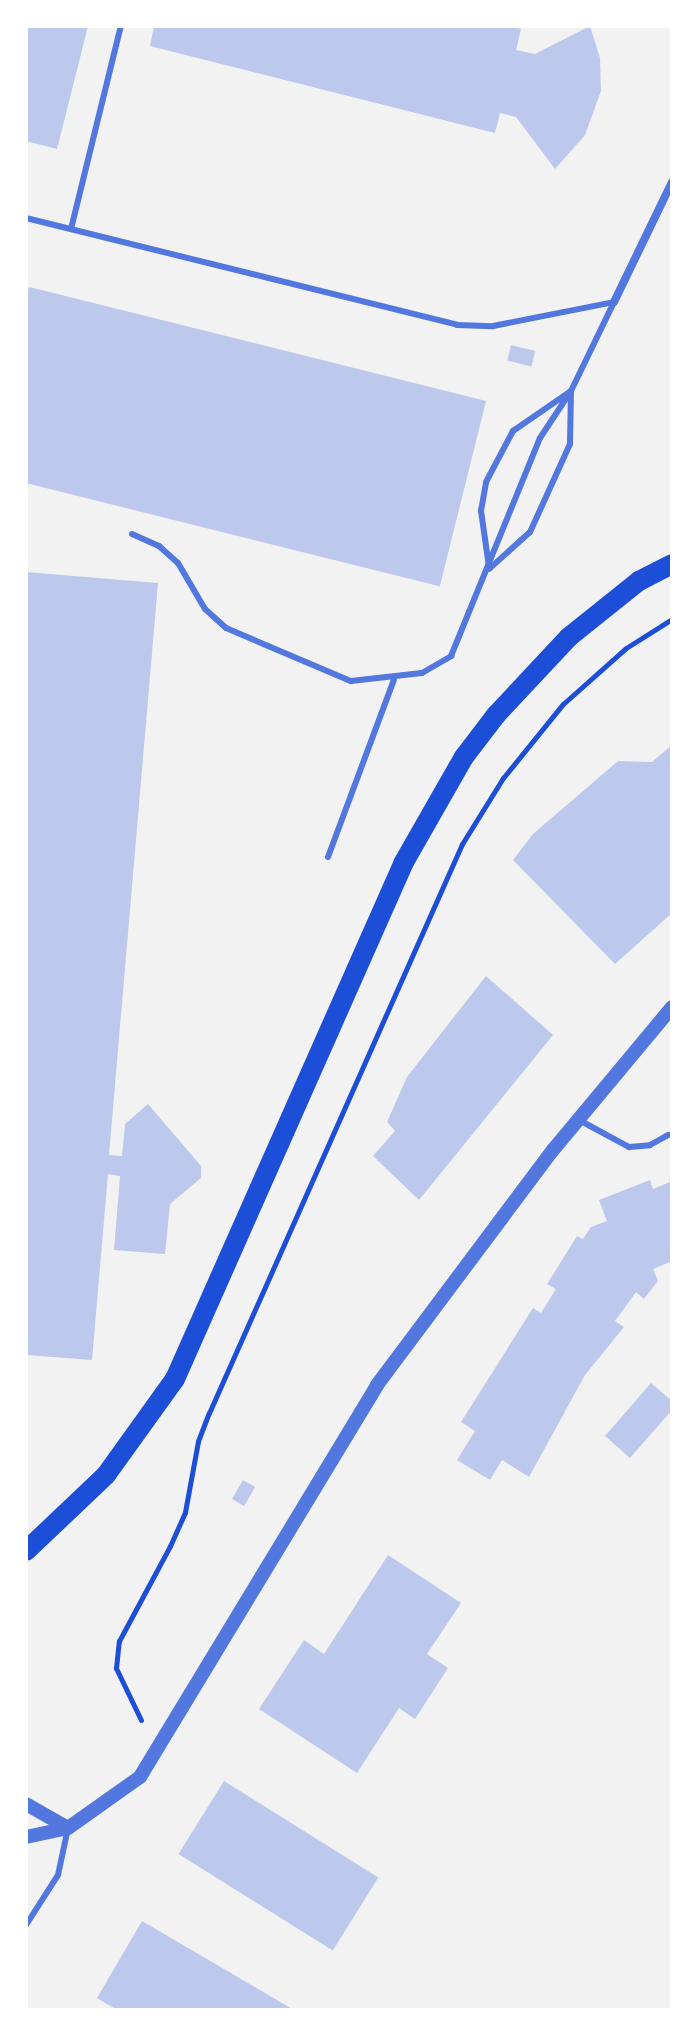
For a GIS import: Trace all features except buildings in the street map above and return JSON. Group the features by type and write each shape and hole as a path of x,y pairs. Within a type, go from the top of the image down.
{"main road":[{"path":"28,1546 106,1475 175,1379 404,862 464,757 533,672 569,637 639,581 672,564"}],"street":[{"path":"614,302 672,182"},
{"path":"26,1837 68,1828 140,1777 377,1385 579,1120 672,1007"},
{"path":"26,1804 68,1828"}],"lane":[{"path":"71,229 121,26"},
{"path":"26,218 457,325 493,326 614,302"},
{"path":"132,534 159,546 178,563 205,609 226,628 351,681 394,680 422,673 451,656 540,438 571,391 614,302"},
{"path":"489,569 530,532 570,444 571,391"},
{"path":"489,569 481,511 486,482 513,431 571,391"},
{"path":"328,857 394,680"},
{"path":"579,1120 629,1147 650,1145 668,1135"},
{"path":"26,1925 58,1875 68,1828"}],"path":[{"path":"147,1730 120,1679 119,1641 185,1512 198,1441 209,1413 462,844 503,778 563,704 626,648 672,619"}]}
